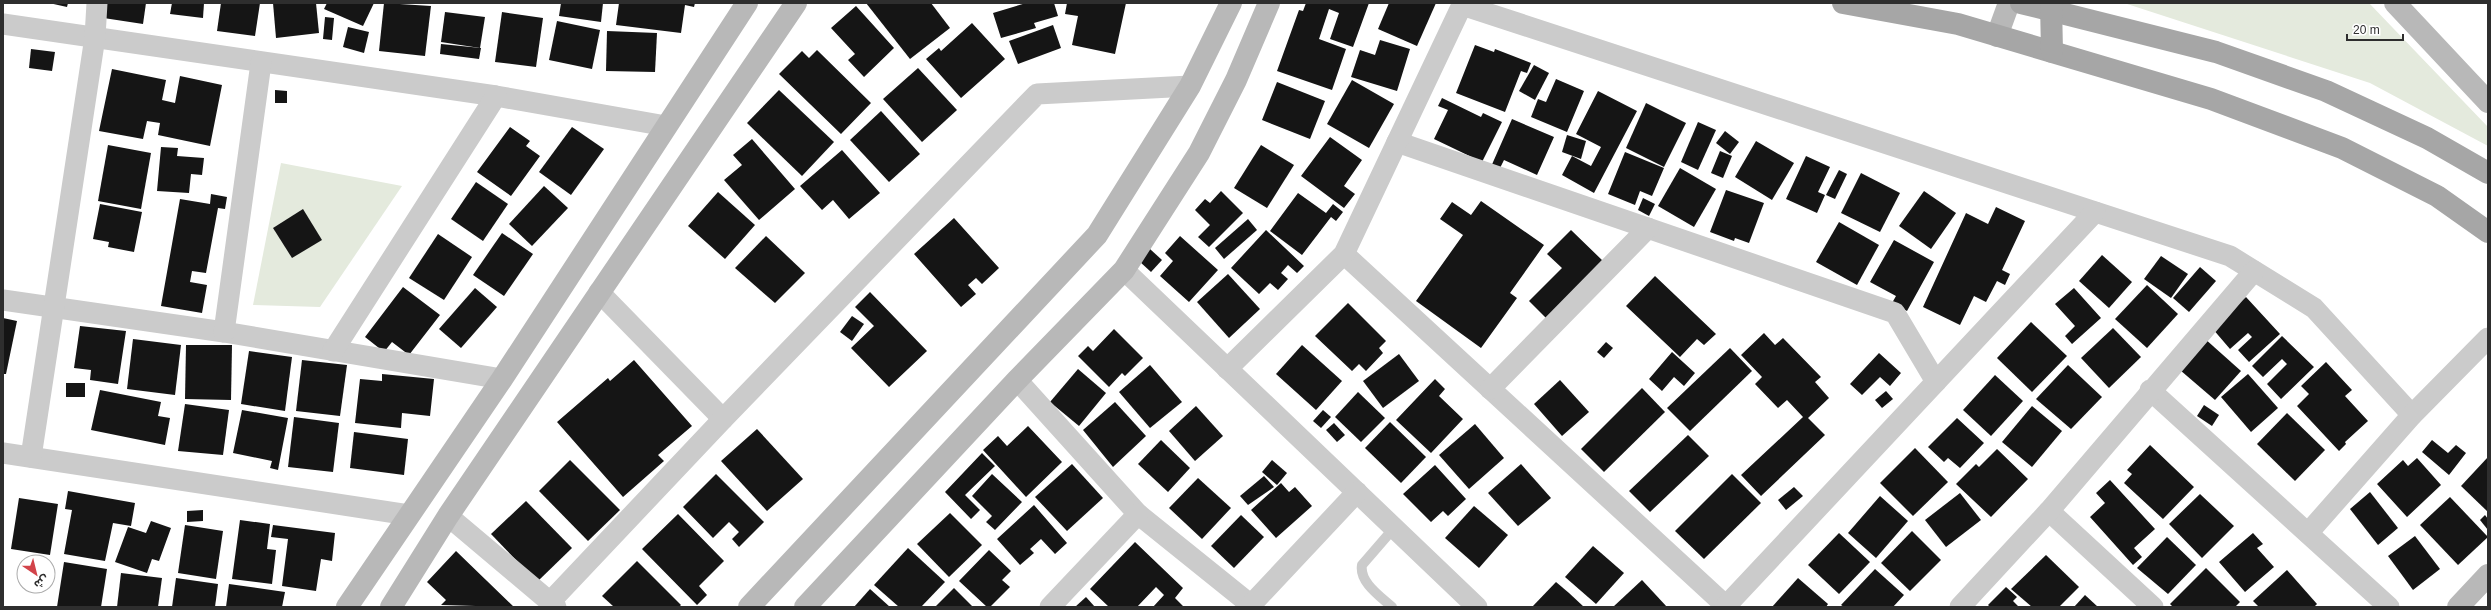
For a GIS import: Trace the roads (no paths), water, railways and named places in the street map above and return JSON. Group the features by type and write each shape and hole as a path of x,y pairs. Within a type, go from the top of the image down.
{"main road":[{"path":"348,607 502,379 747,3"},
{"path":"391,607 448,516 796,3"},
{"path":"749,607 1097,235 1190,86 1231,3"},
{"path":"805,607 1017,380 1124,270 1199,153 1236,80 1269,3"},
{"path":"1843,3 1958,24 2211,99 2342,148 2438,196 2488,232"},
{"path":"1997,36 2009,3"},
{"path":"2021,3 2050,7 2216,52 2326,91 2427,138 2488,173"},
{"path":"2395,3 2488,102"},
{"path":"2050,7 2052,52"},
{"path":"2458,607 2488,575"}],"street":[{"path":"31,457 55,309 94,37 97,3"},
{"path":"1227,369 1344,254 1462,5 2230,256 2314,308 2412,415"},
{"path":"3,24 261,63 496,96 666,126"},
{"path":"224,332 261,63"},
{"path":"448,516 553,604 723,419 1037,94 1190,86"},
{"path":"333,351 496,96"},
{"path":"1397,142 1895,313 1936,382"},
{"path":"1344,254 1725,607 2095,212"},
{"path":"1490,389 1648,228"},
{"path":"1124,270 1477,607"},
{"path":"1960,607 2049,511 2150,390 2254,271"},
{"path":"599,292 723,419"},
{"path":"3,300 55,309 224,332 502,379"},
{"path":"2308,533 2412,415 2488,338"},
{"path":"1017,380 1138,514 1250,606 1357,492"},
{"path":"2150,390 2389,607"},
{"path":"3,453 409,515"},
{"path":"2049,511 2152,607"},
{"path":"1050,607 1138,514"}],"lane":[{"path":"1392,607 1364,579 1361,572 1362,565 1394,528"}]}
